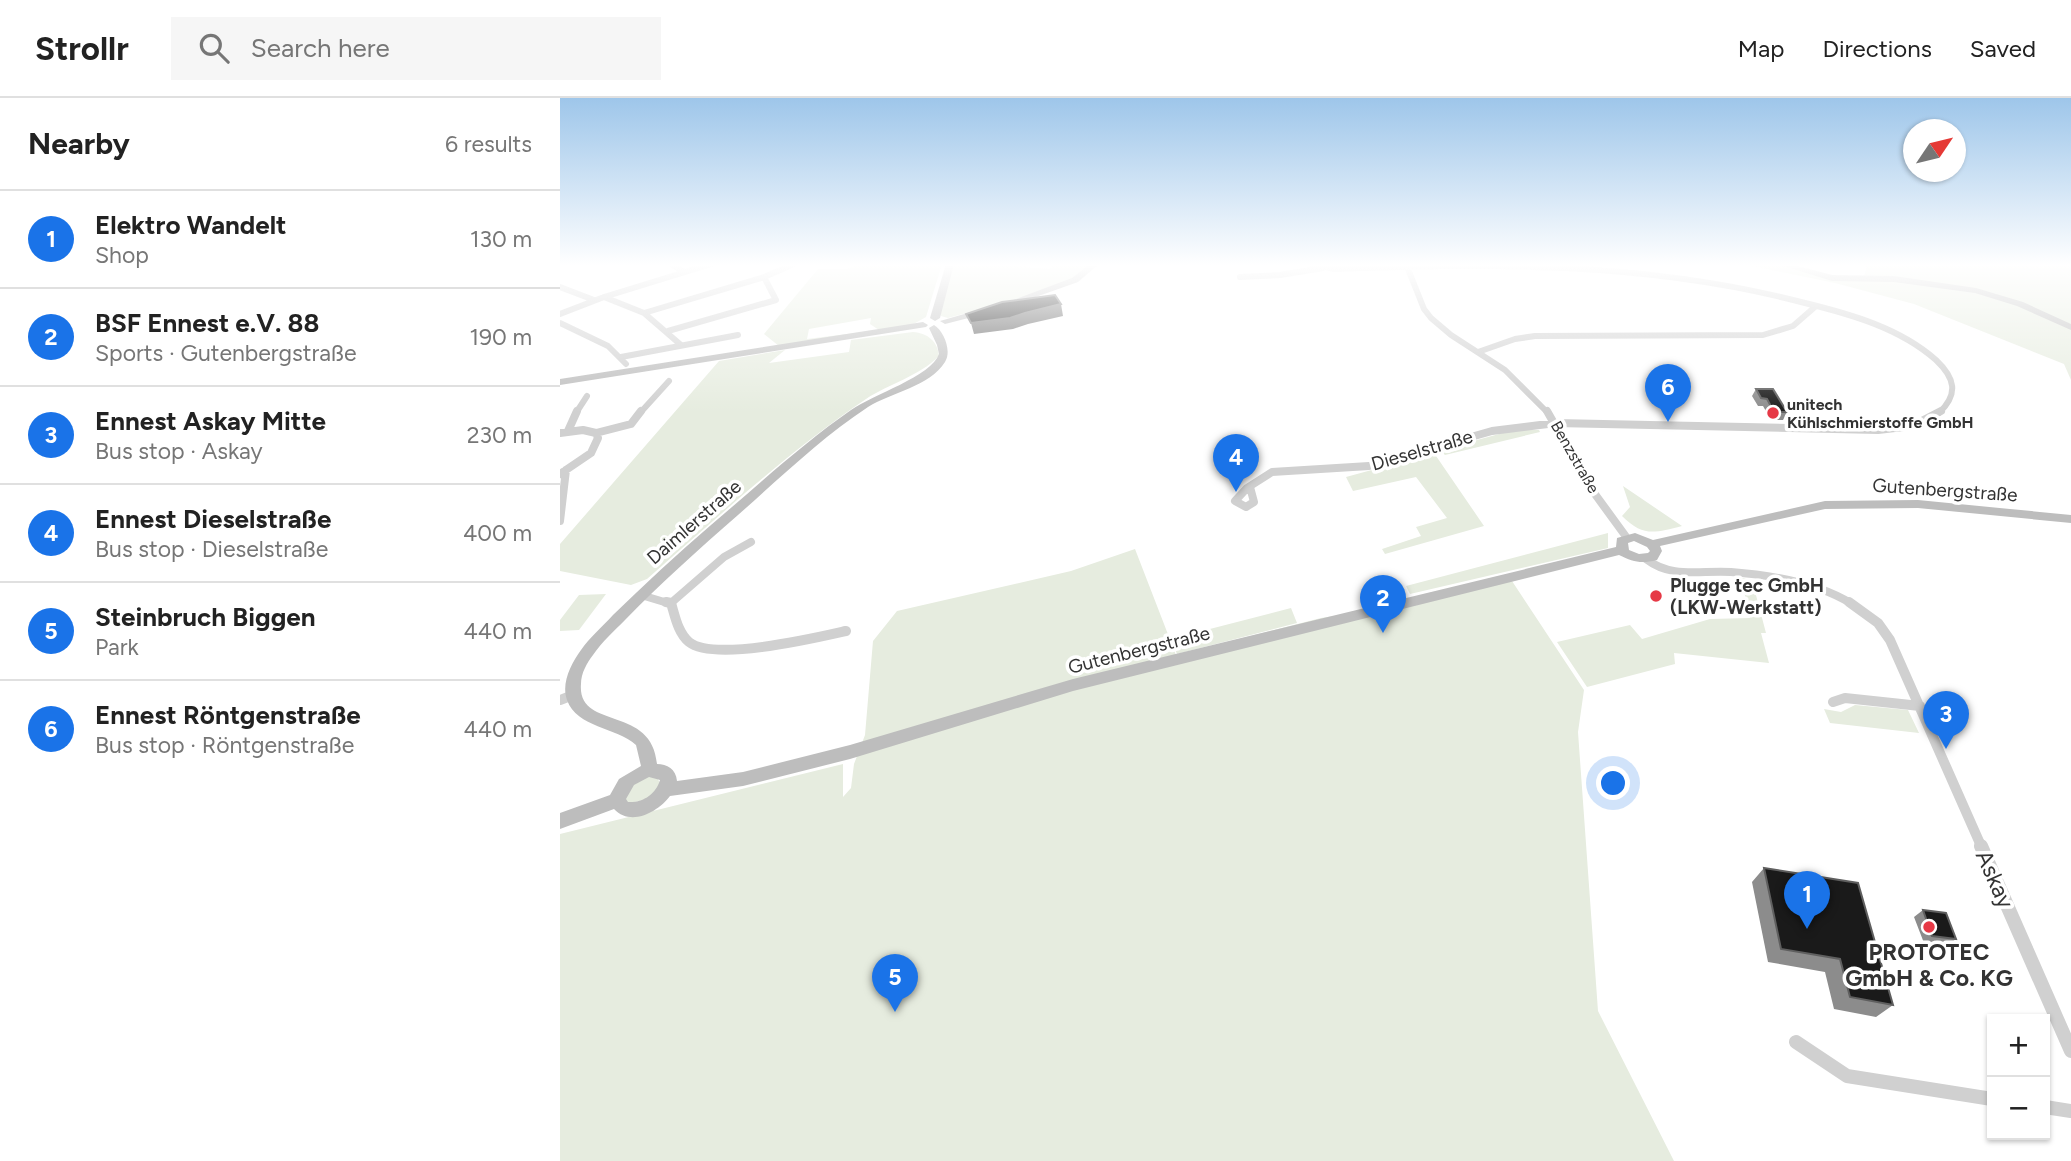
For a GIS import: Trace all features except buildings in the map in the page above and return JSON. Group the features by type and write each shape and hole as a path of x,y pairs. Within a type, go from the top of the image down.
{"main road":[{"path":"934,323 937,314"},
{"path":"560,382 934,323 974,314"},
{"path":"2041,314 2071,327"},
{"name":"Daimlerstraße","path":"573,695 573,683 580,664 590,649 640,595 770,481 864,405 931,371 940,362 943,346 934,323"},
{"name":"Gutenbergstraße","path":"667,789 743,779 783,769 889,741 1073,685 1641,538 1652,544 1825,505 1918,504 2071,519"},
{"path":"1624,544 1631,557 1646,559 1655,554 1652,544"},
{"path":"573,695 580,709 591,716 628,729 642,740 648,752 649,771"},
{"path":"560,821 617,800 626,782 649,771 667,774 667,789 655,801 638,809 623,808 617,800"}],"street":[{"path":"645,314 681,345"},
{"path":"668,331 729,314"},
{"name":"Benzstraße","path":"1428,314 1451,335 1505,370 1527,389 1556,423 1624,544"},
{"path":"1478,352 1515,339 1535,336 1763,335 1792,327 1811,314"},
{"name":"Dieselstraße","path":"1250,487 1272,472 1369,466 1492,431 1556,423 1894,429 1919,424 1952,403 1954,390 1950,377 1925,350 1878,326 1840,314"},
{"path":"560,323 608,346 626,364"},
{"path":"621,357 738,335"},
{"path":"564,432 583,430 596,433 631,424 669,381"},
{"path":"564,432 587,396"},
{"path":"560,521 563,472 591,453 598,443 596,433"},
{"path":"671,603 724,557 751,542"},
{"name":"Askay","path":"1646,559 1661,570 1677,573 1728,572 1809,587 1850,602 1870,615 1889,638 2071,1051"},
{"path":"640,595 671,603"},
{"path":"671,603 680,630 693,645 722,649 807,641 846,631"},
{"path":"560,700 573,695"},
{"path":"1833,702 1845,698 1920,706"},
{"path":"1796,1042 1847,1076 1987,1098"},
{"path":"2050,1108 2071,1111"}],"shaded area":[{"path":"781,314 927,314 926,317 910,326 779,346 764,334","holes":["871,318 870,324 879,330 807,339 809,329"]},
{"path":"940,314 964,314 948,318"},
{"path":"1938,314 2071,314 2071,380 2064,364"},
{"path":"913,332 931,339 937,346 939,356 913,375 875,393 837,419 754,486 647,579 631,585 560,571 560,544 719,361 785,350 769,363 849,352 851,340"},
{"path":"1514,430 1540,432 1445,455 1440,450"},
{"path":"1434,453 1484,526 1385,554 1382,549 1421,536 1416,527 1447,518 1416,477 1353,491 1346,477"},
{"path":"1623,486 1682,526 1649,532 1629,523 1622,516 1630,507"},
{"path":"1608,533 1608,548 1410,594 1406,586"},
{"path":"1135,549 1176,655 1321,618 1399,606 1512,581 1584,690 1578,732 1598,1011 1674,1161 560,1161 560,834 843,764 843,797 851,788 854,764 865,735 873,641 897,611 1071,571"},
{"path":"1741,578 1752,580 1766,633 1761,633 1769,663 1674,653 1675,664 1587,687 1557,642 1630,625 1642,639 1710,619 1750,618"},
{"path":"606,594 579,630 560,631 560,620 579,595"},
{"path":"1291,608 1297,623 1177,654 1171,639"},
{"path":"1855,705 1908,710 1919,733 1830,723 1824,709 1841,712"},
{"path":"648,776 657,778 661,784 651,798 627,804 624,793 626,788"}],"place":[{"name":"unitech Kühlschmierstoffe GmbH","path":"1773,413"},
{"name":"Ennest Röntgenstraße","path":"1668,422"},
{"name":"Ennest Dieselstraße","path":"1236,492"},
{"name":"Plugge tec GmbH (LKW-Werkstatt)","path":"1656,596"},
{"name":"BSF Ennest e.V. 88","path":"1383,633"},
{"name":"Ennest Askay Mitte","path":"1946,749"},
{"name":"PROTOTEC GmbH & Co. KG","path":"1929,927"},
{"name":"Elektro Wandelt","path":"1807,929"},
{"name":"Steinbruch Biggen","path":"895,1012"}]}
